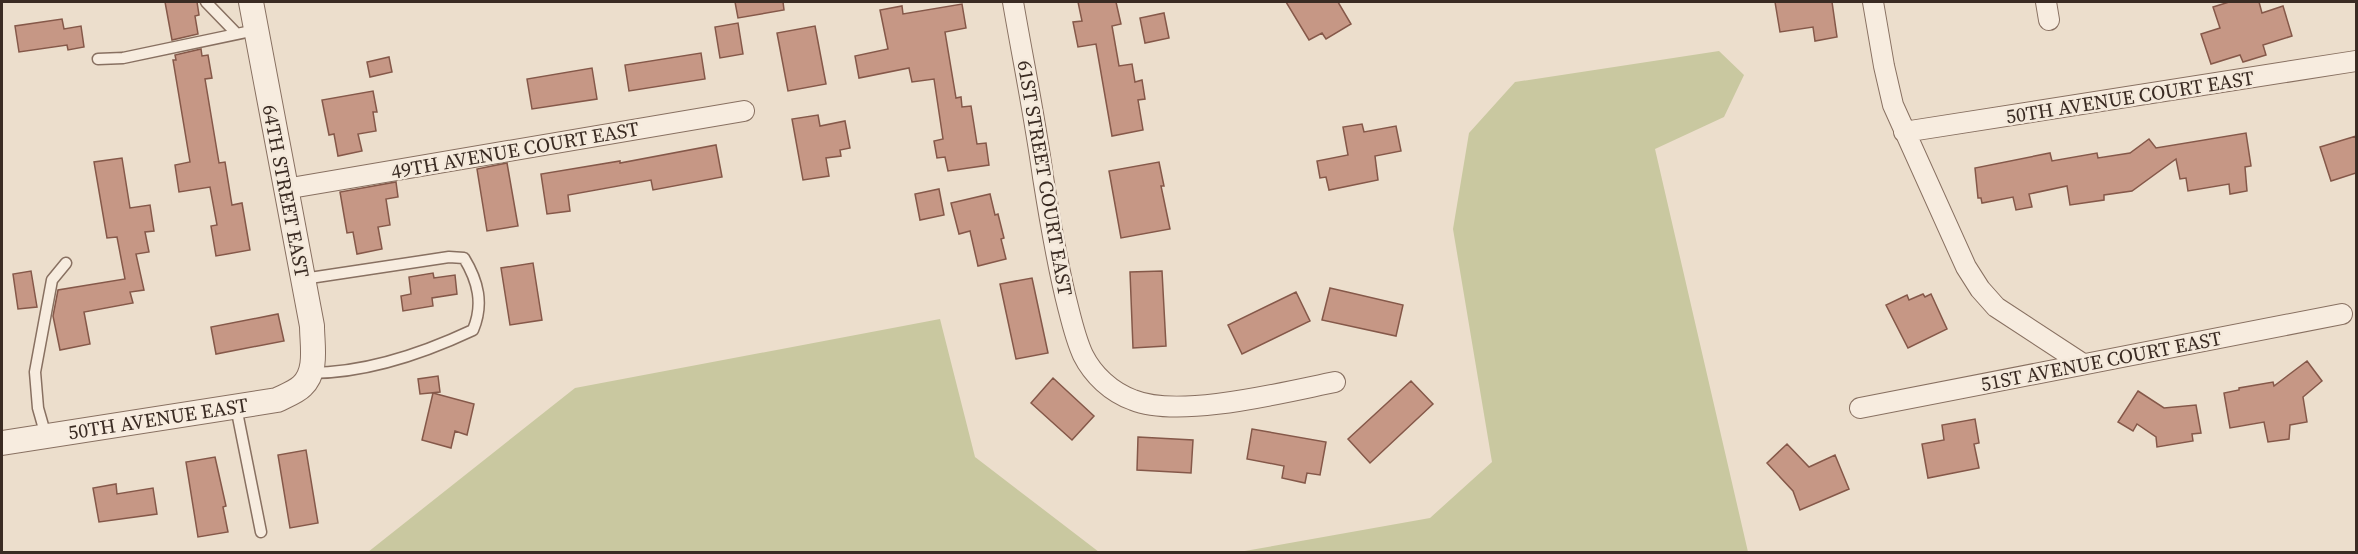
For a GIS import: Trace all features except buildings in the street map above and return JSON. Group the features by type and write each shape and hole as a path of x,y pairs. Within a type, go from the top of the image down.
{"street":[{"name":"64TH STREET EAST","path":"251,2 247,32 285,189 312,326 313,357 309,376"},
{"name":"61ST STREET COURT EAST","path":"1013,2 1052,237 1064,292 1083,354 1103,382 1134,401 1178,407 1226,402 1335,382"},
{"path":"1873,2 1893,105 1953,242 1980,289 1996,307 2083,364"},
{"name":"50TH AVENUE COURT EAST","path":"1904,132 2356,61"},
{"name":"49TH AVENUE COURT EAST","path":"285,189 744,111"},
{"name":"51ST AVENUE COURT EAST","path":"1860,408 2342,314"},
{"name":"50TH AVENUE EAST","path":"2,443 277,400 302,387 309,376"}],"lane":[{"path":"206,2 247,32"},
{"path":"98,59 123,58 247,32"},
{"path":"303,279 450,257 464,258 474,274 479,295 478,317 473,330 459,337 385,362 309,376"},
{"path":"46,436 38,408 35,372 52,280 66,263"},
{"path":"236,406 261,531"}],"green space":[{"path":"1719,51 1744,75 1724,117 1655,149 1748,552 1239,552 1430,518 1492,462 1453,229 1469,133 1515,82"},
{"path":"940,319 975,457 1099,552 368,552 575,388"}]}
